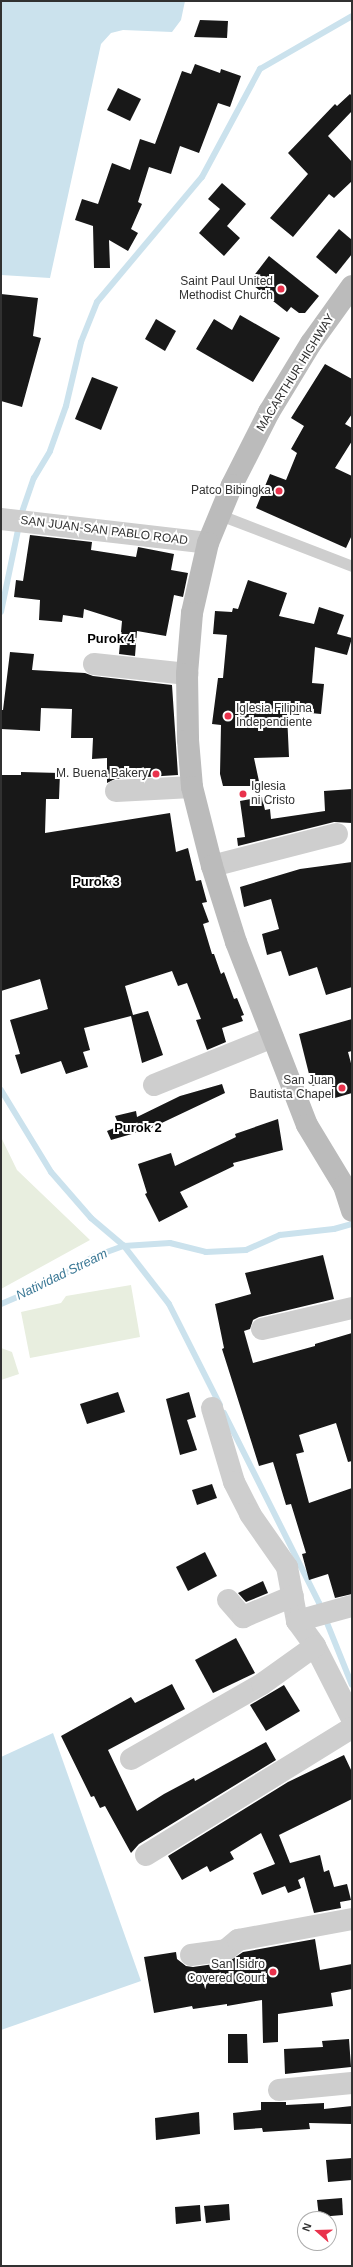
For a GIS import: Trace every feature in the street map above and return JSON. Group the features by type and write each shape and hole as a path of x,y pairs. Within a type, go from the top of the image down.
{"main road":[{"name":"MACARTHUR HIGHWAY","path":"352,286 311,343 269,412 232,485 208,543 192,614 187,674 188,740 192,787 212,866 236,942 307,1125 348,1186 352,1211"}],"street":[{"name":"SAN JUAN-SAN PABLO ROAD","path":"1,519 208,543"},
{"path":"94,664 187,674"},
{"path":"116,791 192,787"},
{"path":"212,866 337,834"},
{"path":"154,1085 273,1037"},
{"path":"262,1329 352,1308"},
{"path":"131,1759 262,1684 315,1646 324,1613 293,1596 287,1567 250,1514 234,1482 212,1408"},
{"path":"228,1600 243,1617 293,1596"},
{"path":"315,1646 352,1719"},
{"path":"146,1856 352,1728"},
{"path":"192,1955 226,1950 238,1940 352,1919"},
{"path":"279,2090 352,2083"}],"lane":[{"path":"220,515 352,566"}],"green space":[{"path":"1,1137 17,1170 90,1240 1,1289"},
{"path":"131,1285 140,1337 30,1358 21,1312 61,1303 66,1296"},
{"path":"1,1348 12,1352 19,1374 1,1380"}],"water":[{"path":"1,1 185,1 181,20 172,32 123,30 111,33 101,44 50,278 1,275"},
{"path":"53,1733 141,1981 1,2030 1,1757"}],"building":[{"path":"200,20 228,21 227,38 194,37"},
{"path":"195,64 220,73 221,69 241,76 230,107 218,103 199,153 180,146 171,174 149,167 138,202 142,204 131,229 138,233 128,251 109,240 110,268 94,268 93,226 75,220 82,199 98,204 112,163 130,170 140,139 155,144 182,71 191,74"},
{"path":"118,88 141,99 130,121 107,110"},
{"path":"350,94 352,96 352,111 328,136 352,162 352,181 334,198 329,194 293,237 270,218 308,174 288,153 335,104 337,106"},
{"path":"222,183 246,204 227,226 240,238 224,256 199,233 220,209 208,199"},
{"path":"339,229 352,240 352,254 336,274 316,257"},
{"name":"Saint Paul United Methodist Church","path":"269,256 319,296 305,313 299,313 291,307 287,312 249,282"},
{"path":"1,294 38,298 33,336 41,338 22,407 1,401"},
{"path":"240,315 280,338 253,382 196,349 214,319 232,330"},
{"path":"156,319 176,331 165,351 145,339"},
{"path":"325,364 352,379 352,414 345,424 352,428 352,441 335,468 352,476 352,535 346,548 256,508 270,474 286,480 297,453 291,449 304,426 291,418"},
{"path":"92,377 118,387 101,430 75,419"},
{"path":"30,535 92,542 91,550 136,557 138,547 174,554 171,570 188,573 183,597 174,595 166,636 137,631 135,656 119,654 122,621 84,609 83,618 63,615 62,622 39,620 40,600 14,597 16,580 23,581"},
{"path":"248,580 287,593 279,616 314,624 319,607 344,615 337,634 352,638 347,655 315,647 312,683 324,684 321,714 300,712 299,715 287,714 289,757 254,758 260,786 223,786 220,774 221,725 212,724 218,678 223,678 227,635 213,634 215,611 232,612 233,608 238,609"},
{"path":"10,652 34,654 32,670 85,673 93,676 172,685 178,775 115,779 107,783 107,758 92,759 93,738 71,738 72,709 41,708 40,731 1,729 1,710 3,710"},
{"path":"21,772 60,773 59,799 46,799 45,833 170,813 176,852 188,848 196,881 201,880 207,902 202,903 209,922 203,924 212,954 214,954 221,974 224,972 234,999 237,998 244,1015 241,1016 243,1021 222,1028 226,1042 207,1050 196,1020 201,1019 187,983 178,986 172,971 125,986 133,1015 148,1011 163,1055 142,1063 131,1016 84,1028 90,1050 83,1052 88,1067 66,1074 61,1061 21,1074 15,1055 20,1054 10,1020 48,1009 40,979 1,991 1,775 21,775"},
{"path":"352,789 352,823 334,822 238,846 237,838 245,837 240,801 262,797 265,810 270,809 271,819 325,811 324,791"},
{"path":"352,862 352,987 326,995 317,967 289,976 281,951 267,955 262,934 279,929 271,899 244,907 240,887 300,869"},
{"path":"352,1019 352,1051 348,1052 352,1067 352,1093 335,1098 331,1081 312,1086 299,1034"},
{"path":"222,1084 225,1093 149,1129 111,1140 107,1131 119,1126 115,1116 136,1111 137,1117 180,1096"},
{"path":"278,1119 283,1150 233,1163 234,1166 180,1192 188,1207 159,1222 145,1194 147,1193 138,1164 171,1153 175,1166 236,1137 235,1134"},
{"path":"323,1255 334,1299 259,1317 253,1320 250,1329 244,1331 253,1363 315,1346 315,1344 352,1333 352,1461 348,1462 336,1423 299,1435 304,1452 296,1454 309,1503 352,1488 352,1594 335,1598 328,1574 309,1580 302,1554 306,1553 291,1504 286,1505 273,1462 259,1466 222,1349 224,1348 215,1304 251,1294 245,1273"},
{"path":"118,1392 125,1412 87,1424 80,1404"},
{"path":"189,1392 196,1417 187,1420 197,1450 180,1455 166,1399"},
{"path":"212,1484 217,1498 197,1505 192,1490"},
{"path":"205,1552 217,1576 188,1591 176,1567"},
{"path":"263,1581 268,1593 246,1602 238,1593"},
{"path":"236,1638 255,1673 213,1693 195,1660"},
{"path":"172,1684 185,1709 108,1750 137,1811 164,1794 194,1778 195,1781 266,1742 276,1760 139,1844 131,1853 105,1806 100,1808 94,1796 91,1797 61,1736 131,1697 135,1703"},
{"path":"284,1685 300,1711 266,1731 250,1705"},
{"path":"344,1755 352,1772 352,1799 279,1835 290,1863 320,1855 324,1872 329,1870 334,1887 347,1884 351,1900 340,1902 341,1908 314,1913 304,1877 298,1880 301,1888 288,1893 285,1886 262,1895 253,1873 275,1864 261,1833 230,1852 234,1859 210,1872 207,1866 182,1880 168,1856 288,1782"},
{"path":"315,1939 320,1970 352,1964 352,1989 331,1993 333,2006 278,2014 278,2042 263,2043 262,2000 227,2006 227,2004 193,2009 192,2006 154,2013 144,1957 176,1952 177,1959 186,1966 193,1967 228,1962 243,1952"},
{"path":"228,2034 247,2034 248,2063 228,2063"},
{"path":"349,2039 351,2067 285,2074 284,2049 323,2047 322,2041"},
{"path":"261,2102 286,2102 286,2105 324,2103 324,2109 352,2106 352,2124 309,2123 310,2129 263,2132 262,2128 234,2130 233,2113 261,2110"},
{"path":"199,2112 200,2134 156,2140 155,2118"},
{"path":"352,2158 352,2180 328,2182 326,2160"},
{"path":"342,2198 343,2215 337,2216 337,2211 318,2211 317,2200"},
{"path":"229,2204 230,2220 206,2223 204,2206"},
{"path":"200,2205 201,2221 176,2224 175,2207"}],"waterway":[{"path":"1,612 21,515 34,478 50,451 66,406 81,342 97,302 202,177 260,69 352,16"},
{"path":"1,1090 51,1172 91,1218 124,1246 169,1304 220,1405"},
{"name":"Natividad Stream","path":"1,1304 45,1285 93,1257 124,1246 170,1243 206,1252 246,1250 280,1235 334,1229 352,1224"},
{"path":"224,1413 319,1603 352,1685"}],"place":[{"name":"Saint Paul United Methodist Church","path":"281,289"},
{"name":"Patco Bibingka","path":"279,491"},
{"name":"Iglesia Filipina Independiente","path":"228,716"},
{"name":"M. Buena Bakery","path":"156,774"},
{"name":"Iglesia ni Cristo","path":"243,794"},
{"name":"San Juan Bautista Chapel","path":"342,1088"},
{"name":"San Isidro Covered Court","path":"273,1972"}],"district":[{"name":"Purok 4","path":"111,639"},
{"name":"Purok 3","path":"96,882"},
{"name":"Purok 2","path":"138,1128"}]}
